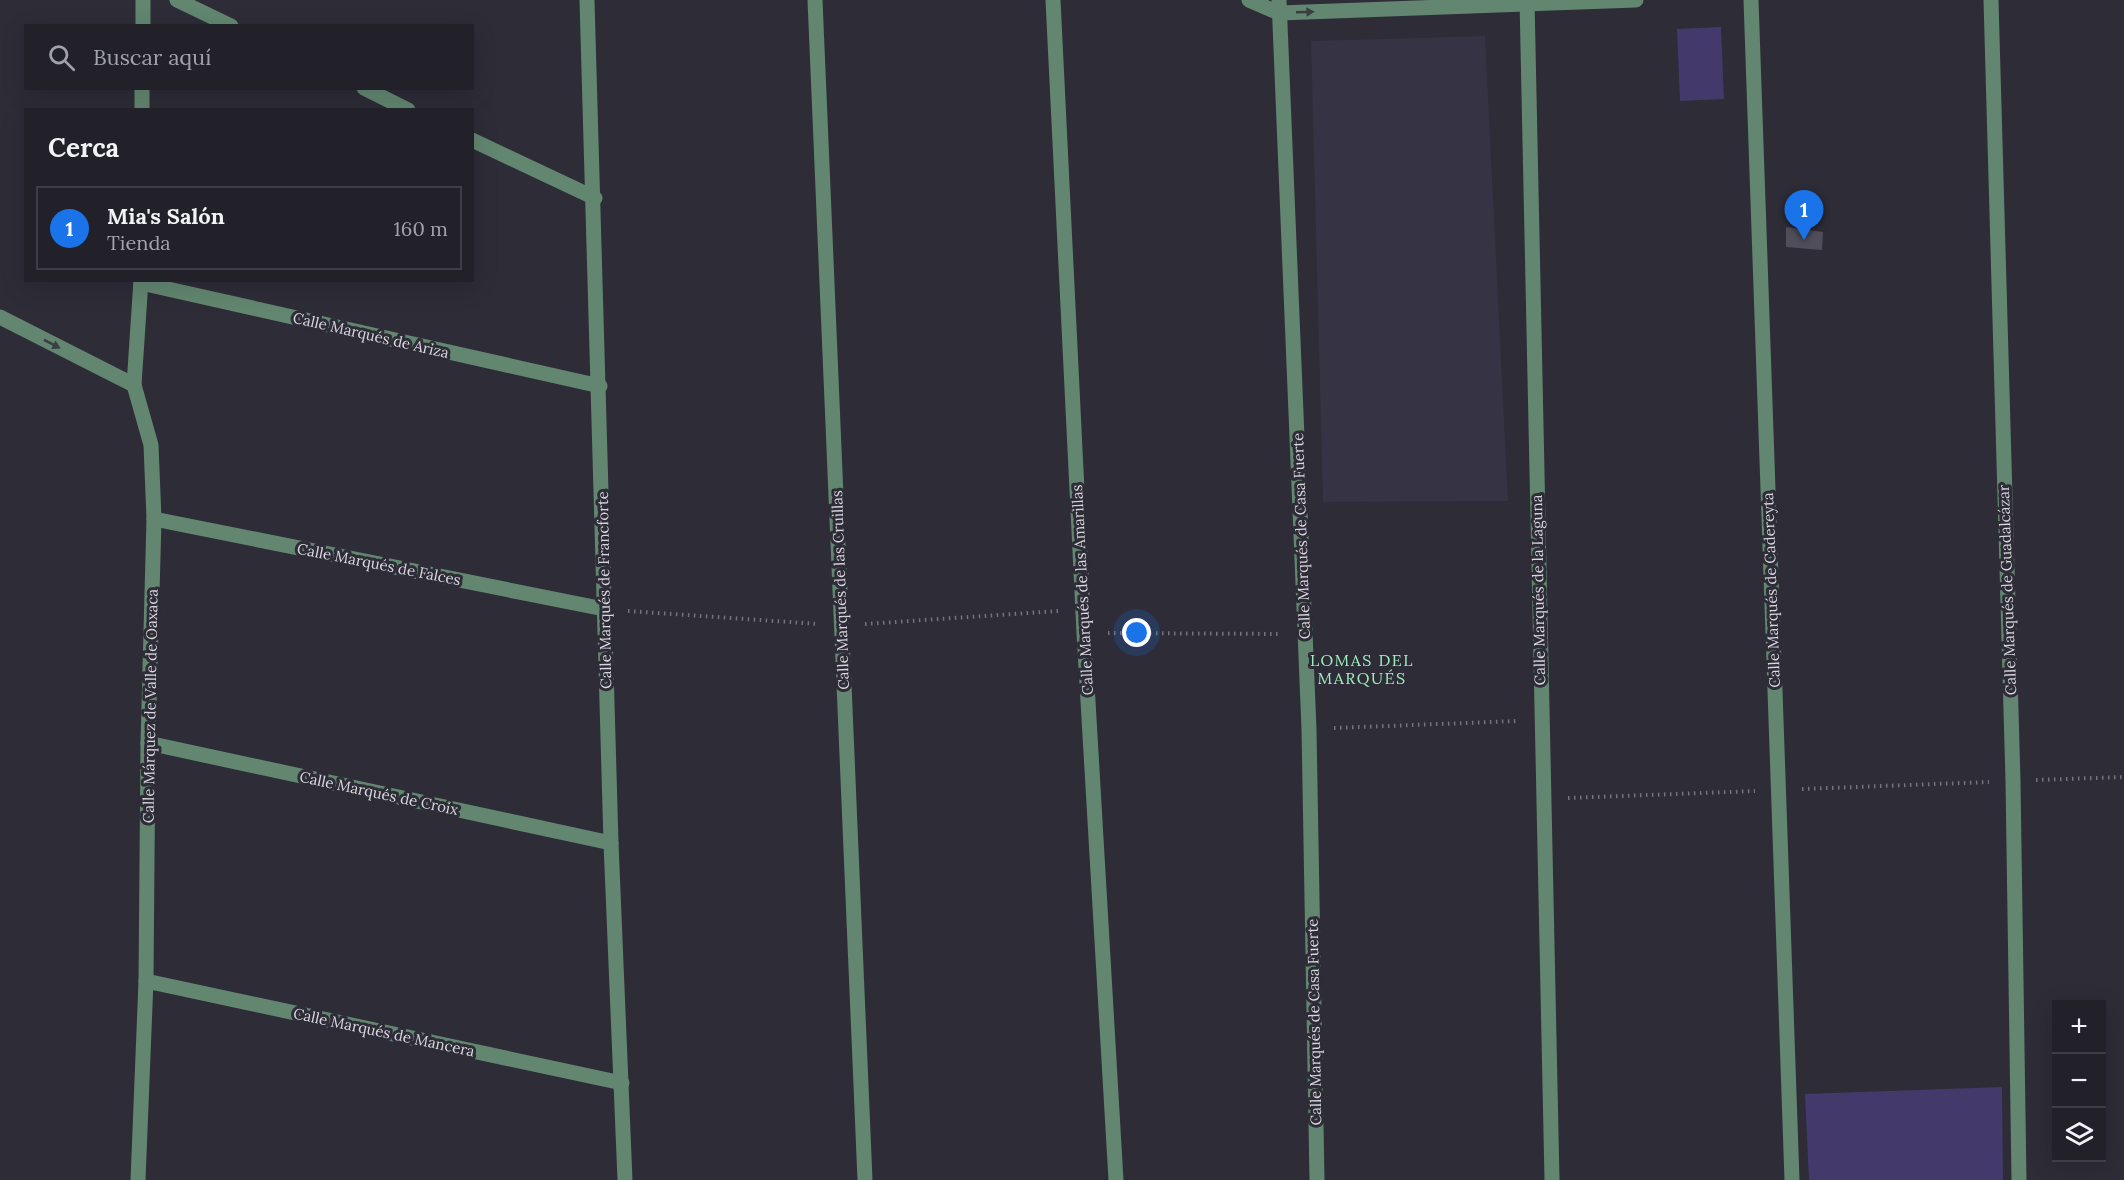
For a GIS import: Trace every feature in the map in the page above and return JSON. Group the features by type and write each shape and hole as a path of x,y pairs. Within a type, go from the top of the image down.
{"street":[{"path":"143,0 143,24"},
{"path":"177,0 227,24"},
{"name":"Calle Marqués de Francforte","path":"587,0 595,198 611,843 625,1180"},
{"name":"Calle Marqués de las Cruillas","path":"815,0 865,1180"},
{"name":"Calle Marqués de las Amarillas","path":"1053,0 1084,633 1116,1180"},
{"path":"1249,0 1279,7 1636,0"},
{"name":"Calle Marqués de Cadereyta","path":"1751,0 1792,1180"},
{"name":"Calle Marqués de Guadalcázar","path":"1991,0 2013,781 2019,1180"},
{"name":"Calle Marqués de la Laguna","path":"1527,2 1540,720 1552,1180"},
{"name":"Calle Marqués de Casa Fuerte","path":"1279,7 1309,729 1317,1180"},
{"path":"142,90 142,108"},
{"path":"368,90 404,108"},
{"path":"474,141 595,198"},
{"name":"Calle Marqués de Ariza","path":"141,282 600,386"},
{"name":"Calle Márquez de Valle de Oaxaca","path":"138,1180 146,981 148,743 154,519 151,445 134,385 141,282"},
{"path":"0,318 134,385"},
{"name":"Calle Marqués de Falces","path":"154,519 604,609"},
{"name":"Calle Marqués de Croix","path":"148,743 611,843"},
{"name":"Calle Marqués de Mancera","path":"146,981 622,1083"}],"path":[{"path":"1084,633 1305,634"},
{"path":"1309,729 1540,720"},
{"path":"1543,799 2124,777"}],"shaded area":[{"path":"1721,27 1724,99 1680,101 1677,29"},
{"path":"1485,36 1508,501 1323,502 1311,41"},
{"path":"2002,1087 2003,1180 1809,1180 1805,1094"}],"building":[{"path":"1786,227 1823,232 1822,250 1786,247"}],"place":[{"name":"Mia's Salón","path":"1804,240"}],"district":[{"name":"LOMAS DEL MARQUÉS","path":"1362,669"}]}
